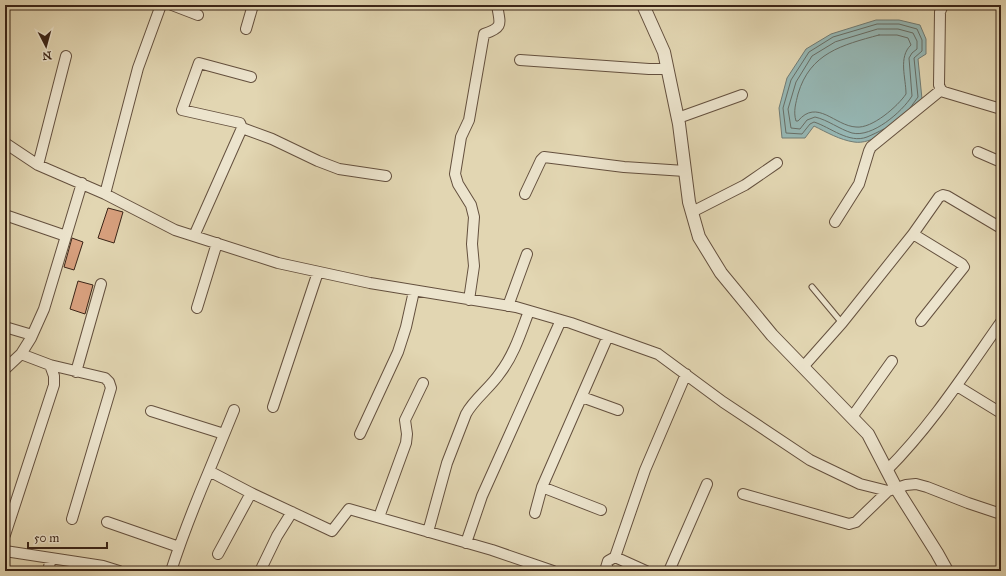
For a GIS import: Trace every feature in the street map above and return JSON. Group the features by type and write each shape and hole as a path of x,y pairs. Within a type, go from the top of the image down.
{"street":[{"path":"105,194 138,68 161,5"},
{"path":"172,5 198,15"},
{"path":"246,29 253,5"},
{"path":"469,300 474,266 472,244 474,218 471,205 458,184 455,174 461,137 469,120 484,34 496,30 499,27 500,22 497,5"},
{"path":"643,5 664,52 678,118 689,202 699,237 721,273 772,335 868,434 887,470 892,490 937,553 947,571"},
{"path":"943,5 940,12 939,85 941,90 1001,109"},
{"path":"38,165 66,56"},
{"path":"520,60 667,69"},
{"path":"251,77 199,63 182,110 240,123 242,128 272,139 318,161 339,169 386,176"},
{"path":"835,222 859,184 871,147 941,90"},
{"path":"678,118 742,95"},
{"path":"194,236 242,128"},
{"path":"5,142 38,165 82,183 175,230 217,244 278,263 318,272 370,283 508,306 529,311 561,320 658,354 723,402 810,460 860,484 892,490"},
{"path":"978,152 1001,162"},
{"path":"525,194 541,160 544,157 624,167 685,171"},
{"path":"692,212 745,185 777,163"},
{"path":"5,369 21,354 44,309 82,183"},
{"path":"803,366 842,323 913,234 939,197 943,195 947,196 1001,228"},
{"path":"5,215 66,236"},
{"path":"913,234 962,264 964,267 921,321"},
{"path":"197,308 217,244"},
{"path":"508,306 527,254"},
{"path":"273,407 318,272"},
{"path":"76,372 101,284"},
{"path":"360,434 402,340 414,290"},
{"path":"428,532 447,464 466,414 469,408 489,387 506,364 529,311"},
{"path":"466,543 482,496 561,320"},
{"path":"887,470 908,449 956,386 1001,322"},
{"path":"5,327 32,335"},
{"path":"535,513 542,487 608,336"},
{"path":"21,354 50,365 105,378 109,382 111,388 72,519"},
{"path":"852,417 892,361"},
{"path":"5,535 54,385 54,376 50,365"},
{"path":"605,571 608,561 614,557 645,470 686,374"},
{"path":"379,517 406,443 406,416 423,383"},
{"path":"956,386 1001,413"},
{"path":"582,397 618,410"},
{"path":"172,571 196,501 234,410"},
{"path":"151,411 224,434"},
{"path":"209,471 251,493 332,531 349,509 466,543 553,571"},
{"path":"670,571 707,484"},
{"path":"743,494 849,524 856,522 892,490 906,485 916,484 1001,514"},
{"path":"542,487 601,510"},
{"path":"218,554 251,493"},
{"path":"262,567 277,536 292,512"},
{"path":"107,522 179,547"},
{"path":"5,551 51,558 81,567 103,566 119,571"},
{"path":"614,557 641,570"},
{"path":"48,571 51,558"}],"lane":[{"path":"812,287 842,323"}],"water":[{"path":"876,20 899,20 920,25 926,39 926,54 918,59 922,99 908,116 897,125 868,141 854,142 844,140 814,126 805,138 782,138 779,108 787,78 806,49 831,34"}],"building":[{"path":"108,208 123,212 114,243 98,238"},
{"path":"72,238 83,242 74,270 64,267"},
{"path":"78,281 93,285 85,314 70,309"}]}
